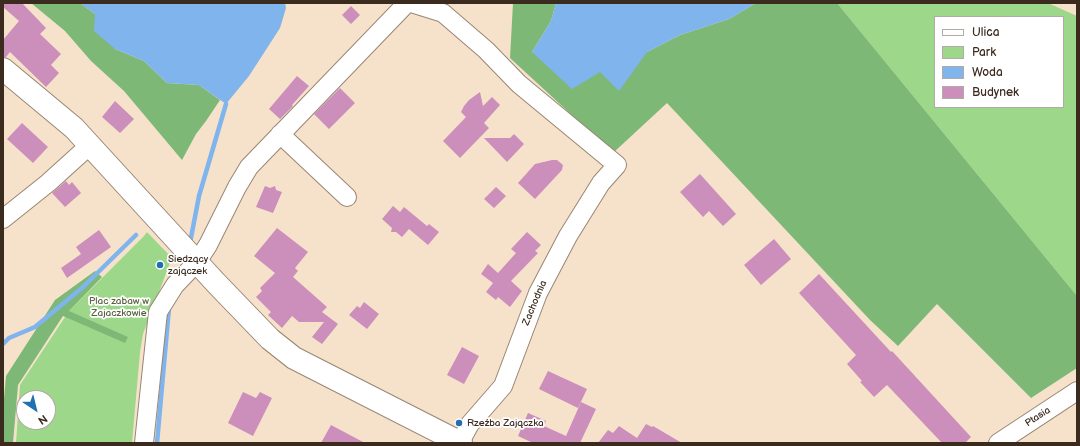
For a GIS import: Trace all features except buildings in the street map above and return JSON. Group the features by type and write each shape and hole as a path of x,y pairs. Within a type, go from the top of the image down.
{"main road":[{"path":"3,68 74,128 270,339 294,358 461,443"}],"street":[{"path":"144,443 158,312 175,285 197,262 208,245 237,187 249,167 406,3"},
{"name":"Zachodnia","path":"411,3 443,13 486,50 519,84 617,165 601,183 568,236 538,293 503,386 470,424 461,443"},
{"path":"280,134 347,197"},
{"path":"3,220 90,146"},
{"name":"Ptasia","path":"998,443 1077,391"}],"green space":[{"path":"31,3 80,3 95,14 115,49 144,61 167,83 199,85 220,100 196,134 182,160 124,91 91,61 65,31"},
{"path":"513,3 556,3 551,21 532,52 600,72 647,52 680,35 729,19 756,3 837,3 1077,296 1077,368 1031,398 937,304 898,346 870,320 667,103 613,153 510,58"},
{"path":"837,3 1048,3 1077,16 1077,296"},
{"name":"Plac zabaw w Zajaczkowie","path":"147,232 173,259 170,263 143,334 132,443 16,443 17,430 56,430 56,390 20,390 20,385 69,311"},
{"path":"95,271 102,277 69,311 128,337 125,343 63,316 18,385 18,390 16,390 13,443 3,443 3,410 6,376 55,300"}],"water":[{"path":"80,3 285,3 286,8 280,28 249,76 226,104 199,85 167,83 144,61 115,49 94,31 95,14"},
{"path":"556,3 756,3 729,19 680,35 647,52 619,91 600,72 572,89 532,52 551,21"}],"waterway":[{"path":"190,243 199,196 226,104"},
{"path":"3,344 9,338 35,327 83,287 136,235"},
{"path":"157,443 169,308"}],"place":[{"name":"Siedzący zajączek","path":"160,265"},
{"name":"Rzeźba Zajączka","path":"459,423"}]}
